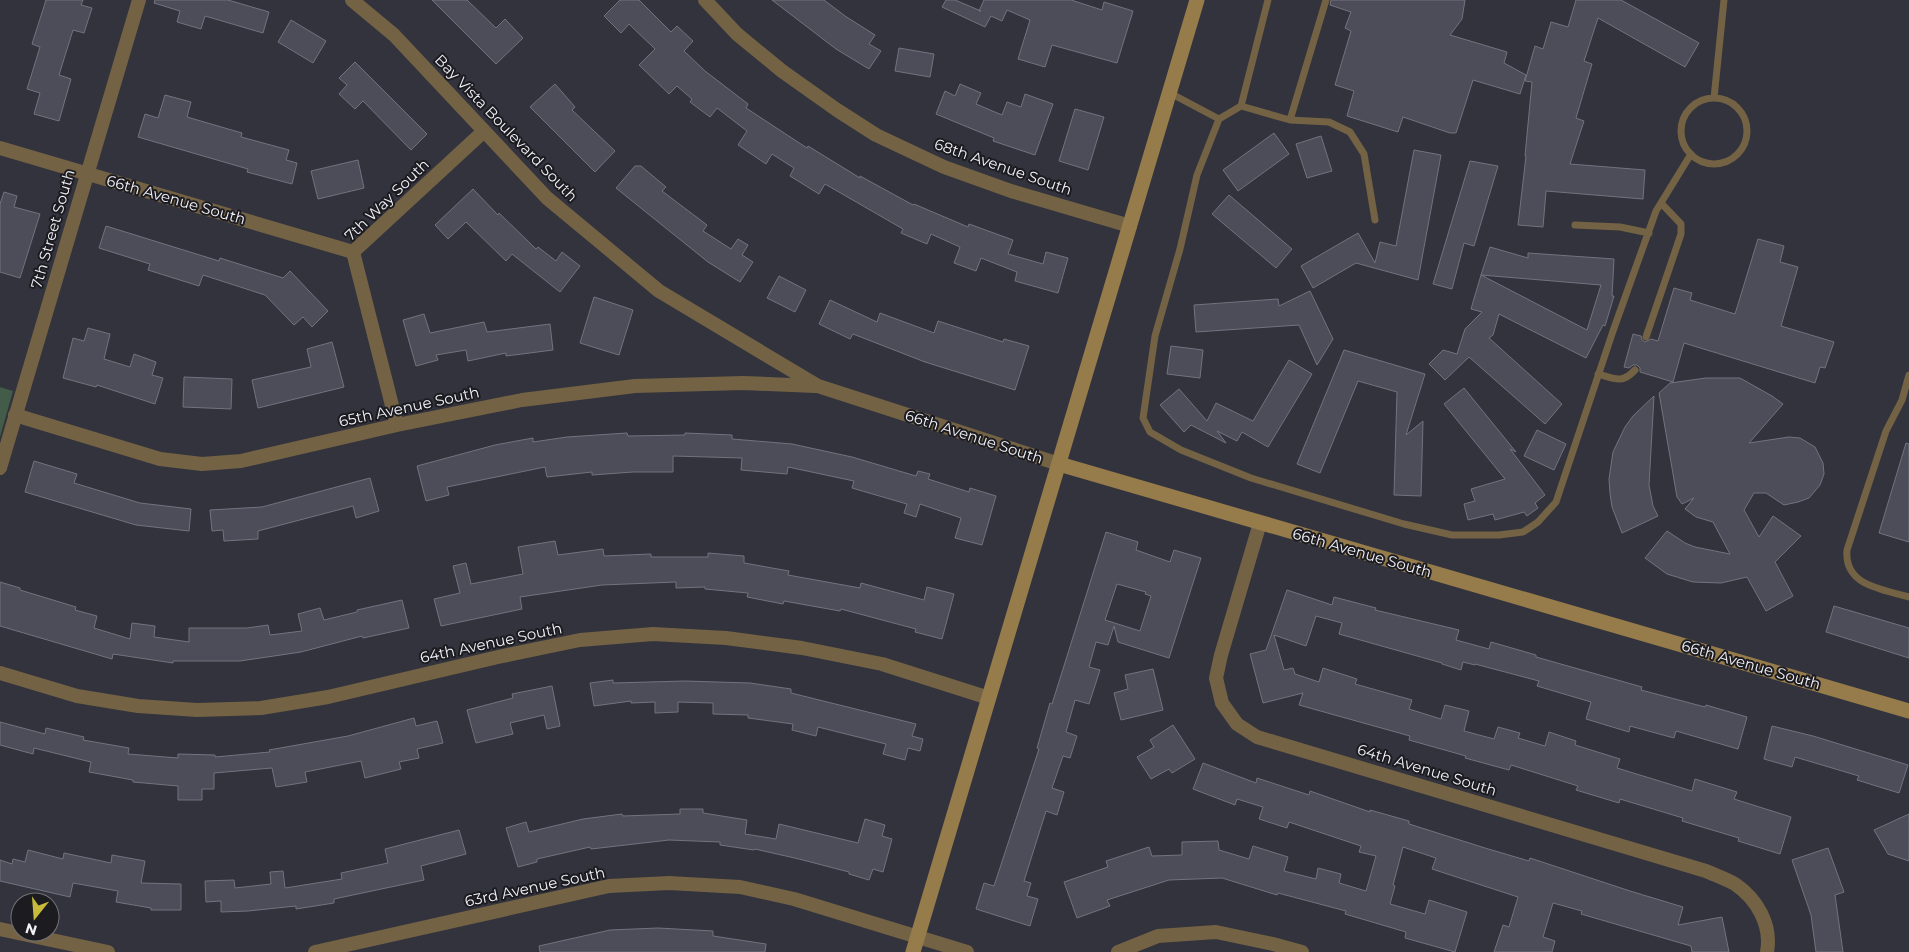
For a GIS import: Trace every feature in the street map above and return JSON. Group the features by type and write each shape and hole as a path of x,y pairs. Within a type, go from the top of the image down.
{"street":[{"name":"7th Street South","path":"0,468 86,174 140,0"},
{"name":"Bay Vista Boulevard South","path":"352,0 394,35 548,198 659,292 818,386"},
{"name":"68th Avenue South","path":"705,0 737,34 782,71 876,135 944,167 1011,191 1130,226"},
{"path":"913,952 1197,0"},
{"name":"7th Way South","path":"397,425 353,252 484,131"},
{"name":"66th Avenue South","path":"0,148 353,252"},
{"name":"65th Avenue South","path":"16,415 160,460 202,464 240,461 397,425 522,400 635,386 743,383 818,386"},
{"name":"66th Avenue South","path":"818,386 1059,464 1909,711"},
{"name":"64th Avenue South","path":"1260,523 1221,654 1216,678 1222,703 1237,724 1258,737 1706,871 1735,884 1755,901 1766,924 1767,952"},
{"name":"64th Avenue South","path":"0,674 77,696 138,706 198,710 261,708 328,697 488,659 580,640 654,634 726,638 802,648 882,664 989,698"},
{"name":"63rd Avenue South","path":"315,952 610,886 669,883 740,887 785,897 967,952"},
{"path":"0,929 108,952"},
{"path":"1118,952 1158,936 1216,932 1302,952"}],"lane":[{"path":"1268,0 1241,106 1219,119 1197,175 1180,249 1155,336 1143,418 1150,432 1181,450 1251,478 1404,524 1452,535 1522,532 1538,522 1556,502 1598,374 1649,233 1661,203 1691,154"},
{"path":"1290,120 1326,0"},
{"path":"1714,98 1724,0"},
{"path":"1170,93 1219,119"},
{"path":"1714,98 1726,100 1737,107 1744,118 1747,131 1745,143 1738,154 1727,161 1714,164 1701,161 1691,154 1683,143 1681,131 1683,118 1690,107 1701,100 1714,98"},
{"path":"1241,106 1290,120 1329,122 1350,132 1364,154 1375,220"},
{"path":"1646,337 1681,234 1681,224 1661,203"},
{"path":"1575,225 1620,227 1649,233"},
{"path":"1598,374 1617,380 1627,378 1635,370"},
{"path":"1909,375 1902,400 1886,431 1846,558 1850,570 1863,583 1909,597"}],"green space":[{"path":"0,387 13,391 0,437"}],"building":[{"path":"46,0 83,0 81,5 92,8 84,33 73,30 59,75 71,79 59,121 34,114 40,93 27,89 40,47 32,44"},
{"path":"155,0 228,0 269,12 263,33 205,16 201,29 177,22 180,11 154,3"},
{"path":"432,0 467,0 496,28 505,19 523,38 496,64"},
{"path":"620,0 639,0 671,32 677,26 693,41 684,51 705,71 748,104 746,108 807,148 808,146 860,178 860,176 913,205 968,227 969,224 1013,240 1008,254 1043,264 1046,252 1068,258 1058,293 1015,281 1017,272 981,258 976,271 954,263 960,247 931,234 927,244 901,233 903,229 825,184 819,194 790,176 794,168 772,154 766,164 738,145 747,131 717,108 710,117 690,102 692,99 677,86 669,94 639,65 655,49 629,24 621,33 604,16"},
{"path":"772,0 824,0 875,35 869,44 881,51 869,69 836,49"},
{"path":"946,0 955,0 979,10 984,0 1071,0 1102,10 1104,2 1133,11 1117,63 1052,45 1045,67 1018,59 1030,20 1007,10 1002,21 991,16 985,27 942,7"},
{"path":"1331,0 1465,0 1462,19 1450,35 1507,52 1504,63 1526,75 1520,94 1473,80 1456,133 1450,133 1403,117 1398,132 1347,116 1354,91 1335,85 1351,31 1345,28 1351,12 1330,5"},
{"path":"1576,0 1621,0 1699,43 1685,67 1598,18 1584,61 1592,64 1576,118 1584,121 1570,164 1645,170 1643,199 1546,191 1543,227 1518,225 1532,82 1525,81 1535,46 1543,49 1551,22 1568,27"},
{"path":"291,20 326,41 313,63 278,42"},
{"path":"899,48 934,54 930,77 895,71"},
{"path":"355,62 427,134 411,150 363,101 355,109 339,94 347,85 339,78"},
{"path":"555,84 575,107 572,110 615,151 595,172 530,107"},
{"path":"960,84 981,93 976,104 1002,115 1007,102 1021,107 1025,94 1053,104 1035,155 993,141 994,138 936,114 945,91 955,96"},
{"path":"165,95 191,102 187,117 242,133 241,137 289,150 286,160 297,163 292,184 247,172 248,169 138,137 145,114 158,118"},
{"path":"1075,109 1104,117 1088,170 1059,161"},
{"path":"1274,133 1289,154 1238,191 1223,170"},
{"path":"1321,136 1332,171 1307,178 1296,144"},
{"path":"1414,150 1441,155 1418,280 1356,263 1313,288 1301,266 1358,233 1375,263 1380,242 1396,246"},
{"path":"358,160 364,188 318,199 311,171"},
{"path":"1470,161 1498,166 1474,246 1464,243 1452,289 1433,284"},
{"path":"635,166 641,166 666,187 662,191 707,225 703,231 731,249 738,239 748,245 742,255 753,262 740,282 708,262 616,188"},
{"path":"473,189 498,215 499,213 536,249 538,247 556,261 562,252 580,266 560,292 512,254 506,261 466,222 448,239 435,225"},
{"path":"4,192 17,196 14,207 40,214 20,278 0,272 0,204"},
{"path":"1229,195 1292,249 1276,268 1212,214"},
{"path":"106,226 219,261 220,258 283,278 290,271 328,311 312,327 303,317 294,325 265,295 203,275 199,286 148,270 150,264 99,248"},
{"path":"1758,239 1784,246 1780,262 1798,267 1781,326 1834,342 1825,368 1820,367 1815,383 1684,343 1673,382 1640,372 1640,368 1637,365 1629,368 1624,367 1633,334 1641,336 1645,342 1651,339 1658,341 1674,288 1692,293 1690,300 1735,314"},
{"path":"1490,247 1528,258 1528,253 1614,259 1612,296 1614,296 1605,326 1603,325 1586,358 1499,314 1493,335 1489,338 1562,404 1545,424 1469,357 1445,380 1429,364 1443,350 1457,354 1465,329 1482,312 1471,309 1481,275","holes":["1481,275 1601,285 1587,330"]},
{"path":"779,276 806,290 795,312 767,298"},
{"path":"1310,291 1333,339 1317,365 1299,325 1196,332 1194,305 1278,299 1279,306"},
{"path":"594,297 633,310 619,355 580,343"},
{"path":"830,300 877,322 880,313 934,333 938,321 1003,342 1004,339 1029,346 1015,390 925,362 853,334 850,339 819,324"},
{"path":"424,314 430,333 484,322 487,332 550,324 553,350 506,356 506,353 468,361 466,350 436,355 438,360 416,366 403,320"},
{"path":"88,328 110,334 104,359 130,367 134,354 156,362 152,375 163,378 155,404 97,385 96,387 63,378 73,338 84,341"},
{"path":"332,342 344,387 258,408 252,380 311,367 307,349"},
{"path":"1171,346 1203,350 1200,378 1167,374"},
{"path":"1344,350 1425,374 1406,435 1423,421 1421,496 1394,495 1397,392 1358,381 1320,473 1297,464"},
{"path":"1289,360 1312,374 1268,447 1242,432 1237,441 1217,431 1226,443 1191,425 1184,432 1160,405 1179,389 1207,421 1216,403 1253,421"},
{"path":"184,377 232,379 231,409 183,407"},
{"path":"1706,378 1740,378 1783,404 1749,443 1789,437 1800,438 1815,447 1823,463 1824,474 1820,485 1809,498 1784,505 1766,493 1754,493 1744,510 1759,537 1773,516 1801,536 1775,562 1793,596 1766,611 1747,577 1721,583 1693,582 1667,574 1645,558 1667,531 1695,547 1730,554 1713,522 1696,517 1685,509 1694,498 1682,504 1677,497 1659,393 1670,383"},
{"path":"1464,388 1516,452 1510,449 1545,495 1535,503 1538,508 1527,516 1524,512 1495,520 1493,514 1468,520 1464,504 1475,501 1471,489 1505,479 1444,404"},
{"path":"1654,396 1649,485 1653,506 1658,516 1622,533 1612,507 1610,493 1609,479 1613,452 1625,427 1633,416"},
{"path":"1537,430 1566,444 1554,470 1524,456"},
{"path":"627,433 628,436 685,435 685,433 732,435 732,439 792,444 852,457 916,476 918,471 930,474 928,479 969,492 970,488 996,496 982,545 955,538 961,518 920,504 916,517 904,513 907,504 852,488 854,481 788,467 787,474 741,470 742,458 673,456 673,472 592,475 592,472 547,477 545,467 447,487 449,495 426,501 417,466 495,445 533,438 533,442 567,437"},
{"path":"1906,443 1909,444 1909,542 1879,533"},
{"path":"34,461 77,474 74,483 140,503 191,509 189,531 136,525 25,492"},
{"path":"370,478 379,511 356,518 353,506 258,531 258,539 224,541 223,530 212,531 210,510 262,507"},
{"path":"1106,532 1138,542 1136,550 1170,562 1174,550 1201,558 1169,658 1118,642 1114,626 1108,645 1096,642 1089,667 1100,670 1089,704 1075,700 1066,732 1077,736 1070,758 1063,756 1052,788 1064,792 1057,815 1046,811 1024,881 1031,883 1027,896 1038,899 1030,926 976,909 984,883 994,886 1039,749 1037,748 1050,703 1052,704","holes":["1117,584 1146,592 1145,594 1151,596 1140,631 1105,620"]},
{"path":"555,541 558,555 603,549 604,556 651,554 651,557 708,557 708,553 744,556 744,563 789,571 788,575 860,588 861,583 924,600 927,587 954,594 942,639 915,632 916,629 841,609 840,611 784,601 783,604 747,597 748,593 705,589 705,587 676,588 676,582 602,585 520,597 522,609 441,626 434,599 460,593 453,566 466,563 471,584 523,574 518,547"},
{"path":"0,582 76,607 75,610 97,616 94,628 130,639 132,623 155,626 154,637 189,642 189,628 247,628 268,625 270,635 302,631 298,614 320,608 324,620 402,600 409,628 363,638 362,636 301,652 240,661 173,661 173,663 113,654 112,659 0,626"},
{"path":"1287,590 1332,605 1334,597 1376,608 1375,610 1459,630 1456,640 1489,649 1491,642 1536,655 1536,657 1642,687 1641,690 1705,707 1706,705 1747,717 1738,749 1676,731 1674,738 1630,726 1629,732 1586,719 1591,702 1537,686 1539,681 1463,662 1461,670 1339,634 1342,623 1316,616 1306,646 1274,635 1284,670 1293,668 1295,674 1319,682 1323,668 1357,679 1355,684 1412,700 1409,709 1441,719 1445,705 1469,711 1464,731 1494,739 1498,727 1520,733 1518,738 1545,746 1549,732 1576,741 1575,745 1620,759 1617,768 1692,791 1695,779 1737,792 1734,799 1791,817 1780,854 1738,841 1739,838 1682,821 1683,818 1620,799 1619,803 1576,790 1578,786 1511,765 1509,770 1465,758 1466,756 1409,740 1410,736 1299,705 1303,693 1263,703 1250,654 1266,650"},
{"path":"1834,606 1909,628 1909,658 1826,632"},
{"path":"1153,669 1163,710 1121,720 1114,693 1128,689 1125,675"},
{"path":"613,680 613,683 685,681 750,683 791,689 791,693 916,724 912,736 923,739 920,751 908,748 905,760 883,754 886,744 818,727 816,736 792,730 793,724 748,718 748,715 713,714 713,703 678,702 678,712 655,713 655,702 631,703 631,701 594,706 590,683"},
{"path":"552,686 560,726 547,729 544,715 510,723 513,734 476,743 467,710 513,698 512,694"},
{"path":"414,718 416,726 437,721 443,743 417,749 419,758 399,762 401,769 365,778 361,761 305,772 307,782 276,787 272,768 214,773 214,789 202,789 202,800 178,800 178,786 133,782 133,780 89,772 91,762 34,748 33,754 0,745 0,722 45,734 46,728 84,737 83,740 129,748 128,754 178,758 178,754 215,755 215,757 270,752 269,750 348,736"},
{"path":"1173,725 1195,759 1172,773 1169,769 1151,779 1137,757 1154,747 1150,740"},
{"path":"1772,726 1813,736 1908,765 1899,793 1857,780 1859,776 1795,757 1792,767 1764,759"},
{"path":"1203,763 1256,783 1257,778 1309,795 1310,791 1370,812 1370,810 1409,821 1409,824 1485,848 1529,861 1530,858 1683,907 1678,925 1722,917 1729,952 1692,952 1691,946 1581,914 1582,911 1553,903 1543,937 1555,941 1552,952 1494,952 1503,925 1509,927 1518,897 1432,869 1436,858 1403,847 1390,904 1425,914 1429,900 1467,912 1455,952 1405,938 1406,932 1345,914 1346,911 1278,893 1277,895 1222,878 1169,880 1107,900 1110,906 1077,918 1064,882 1108,867 1106,861 1149,847 1152,856 1182,855 1182,842 1218,841 1219,850 1249,859 1253,846 1288,857 1284,871 1316,879 1318,868 1341,874 1339,883 1366,891 1376,856 1359,852 1361,846 1289,822 1287,828 1259,819 1263,807 1237,799 1235,805 1193,789"},
{"path":"680,809 703,809 703,813 747,820 745,834 776,839 779,824 858,843 865,819 885,825 882,836 892,839 883,872 873,869 869,880 849,874 849,872 799,859 755,849 720,845 720,842 669,840 591,849 590,847 537,859 537,862 518,867 506,828 526,822 529,832 583,819 622,814 623,816 680,814"},
{"path":"1909,814 1909,861 1888,854 1874,830"},
{"path":"459,830 466,854 421,866 424,880 334,899 334,903 296,909 296,906 221,912 221,901 206,902 205,881 234,880 235,888 271,884 270,872 283,871 285,888 342,879 341,873 388,863 385,849"},
{"path":"1828,848 1844,892 1835,895 1843,952 1816,952 1811,915 1792,860"},
{"path":"28,850 63,859 64,853 111,863 112,855 145,861 141,883 181,884 181,910 151,910 151,908 116,902 118,891 73,883 70,897 60,895 60,892 48,892 0,881 0,860 12,864 13,859 25,862"},
{"path":"658,928 713,931 713,936 766,944 765,952 540,952 539,946 610,930"}]}
